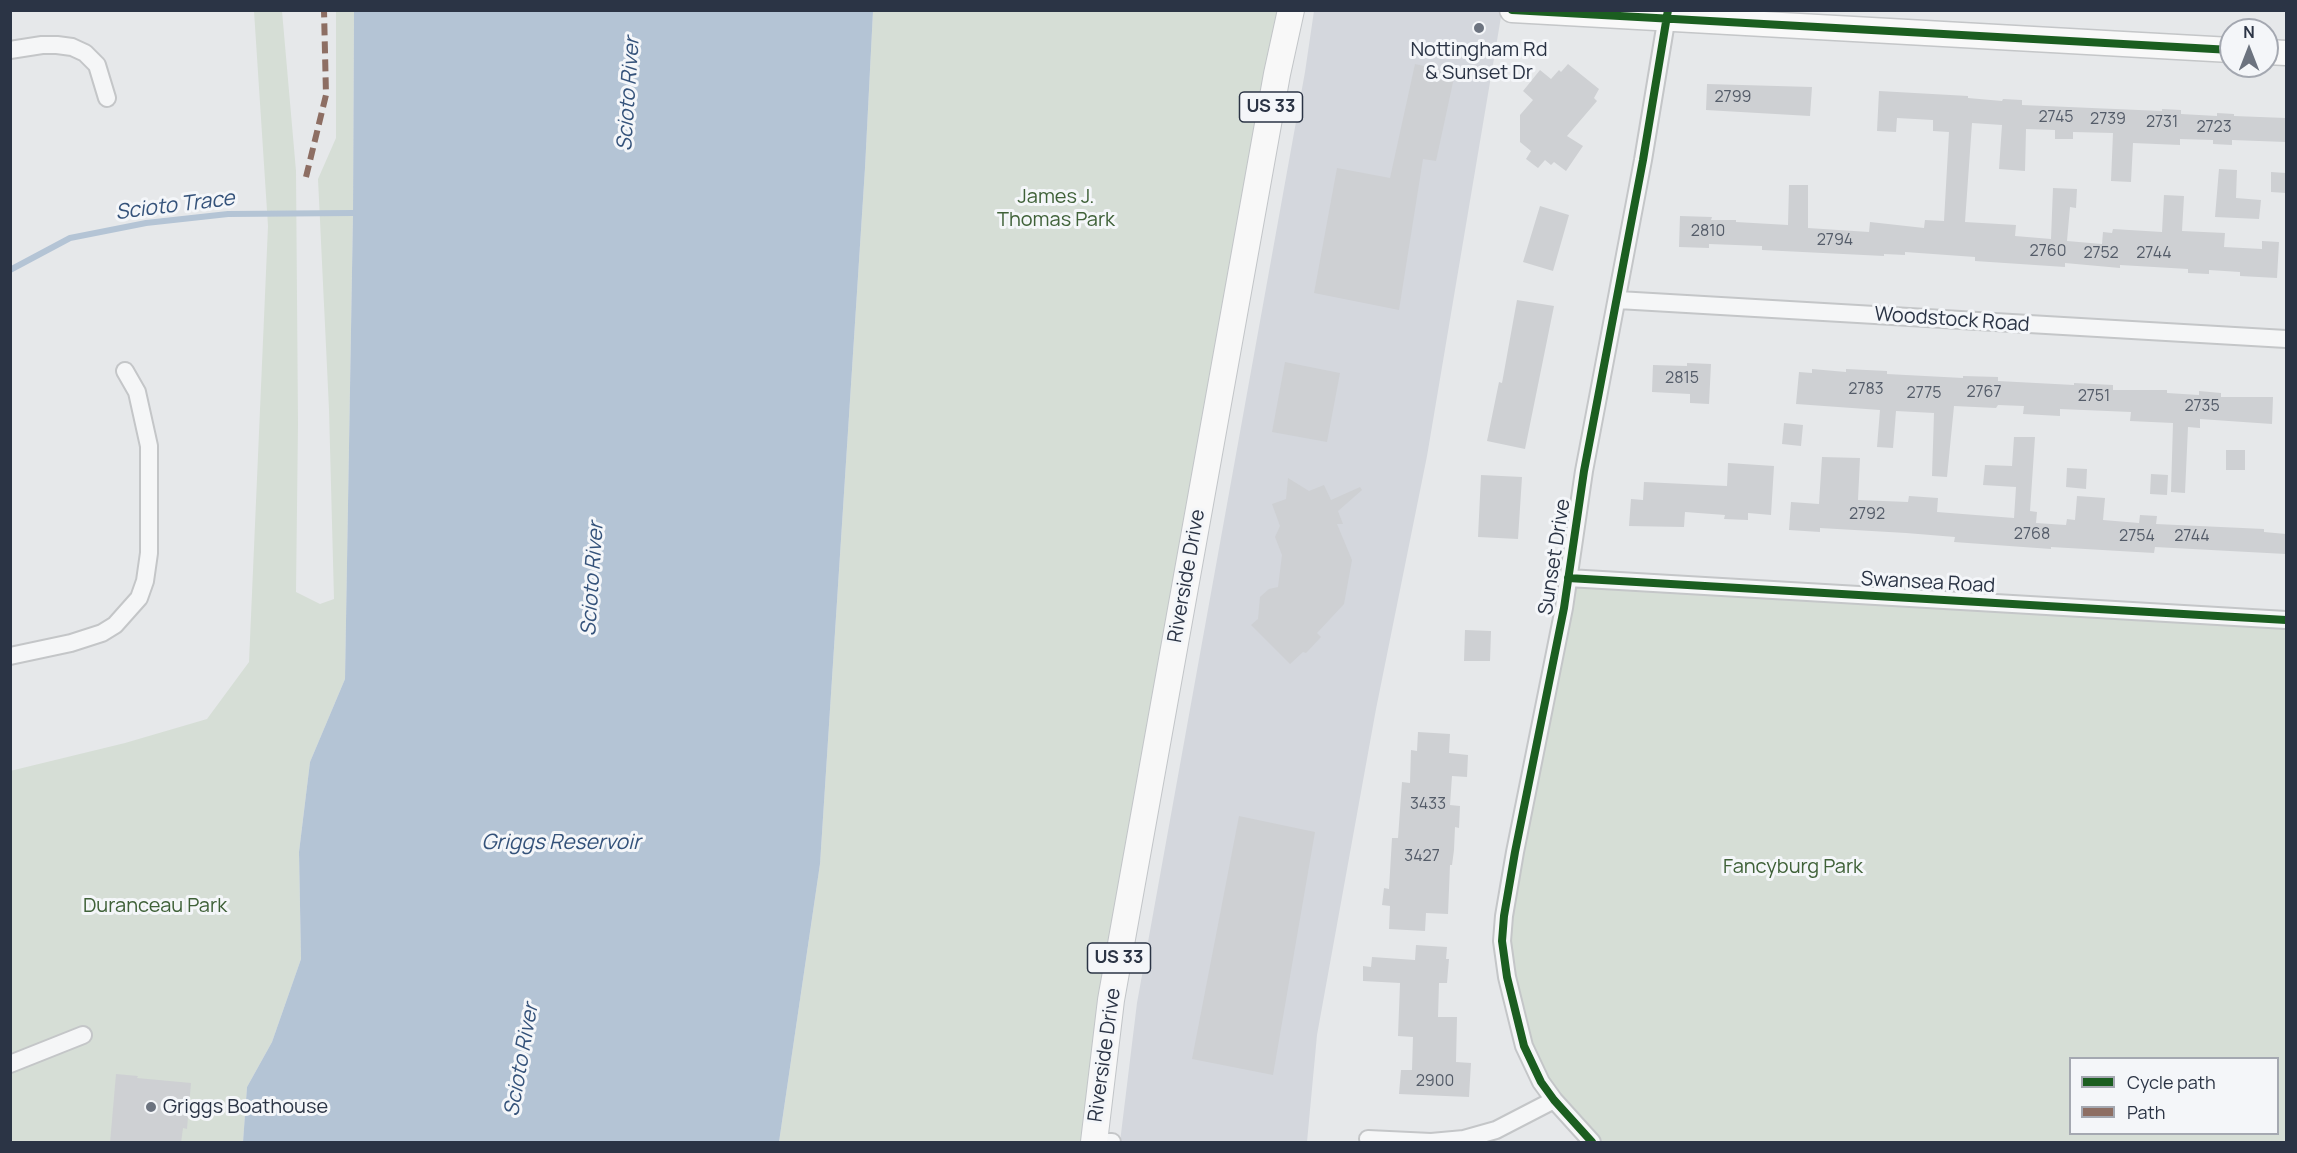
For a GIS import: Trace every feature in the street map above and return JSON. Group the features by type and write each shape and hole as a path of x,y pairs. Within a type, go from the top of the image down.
{"main road":[{"name":"Riverside Drive","path":"1100,1142 1111,1000 1277,74 1291,10"}],"street":[{"path":"1512,10 1668,14 2219,49"},
{"name":"Sunset Drive","path":"1592,1143 1541,1082 1524,1046 1507,977 1502,941 1513,860 1569,578 1584,471 1618,300 1668,14"},
{"path":"10,50 57,45 72,47 85,53 97,65 107,98"},
{"name":"Woodstock Road","path":"1618,300 2286,339"},
{"path":"10,656 71,644 102,633 115,625 139,598 145,581 149,553 149,446 137,392 125,371"},
{"name":"Swansea Road","path":"1569,578 2286,620"},
{"path":"10,1064 84,1035"},
{"path":"1368,1139 1431,1142 1464,1139 1497,1130 1554,1100"}],"shaded area":[{"path":"1314,11 1502,11 1427,456 1376,709 1317,1035 1307,1142 1120,1142 1137,1003 1305,72"}],"green space":[{"name":"Duranceau Park","path":"254,11 282,11 296,171 298,424 296,592 320,604 334,599 329,409 318,179 336,138 336,11 354,11 345,679 310,762 299,852 301,959 272,1042 247,1087 243,1142 11,1142 10,771 125,743 207,719 249,662 268,226"},
{"name":"James J. Thomas Park","path":"873,11 1291,11 1094,1142 779,1142 820,864"},
{"name":"Fancyburg Park","path":"1568,578 2286,620 2286,1142 1592,1142 1541,1082 1502,941"}],"water":[{"name":"Griggs Reservoir","path":"354,11 873,11 820,864 779,1142 243,1142 247,1087 272,1042 301,959 299,852 310,762 345,679"}],"building":[{"path":"1415,64 1455,73 1436,161 1423,159 1399,310 1314,293 1337,168 1390,178"},
{"path":"1568,64 1599,89 1594,98 1597,101 1567,136 1583,146 1566,171 1554,162 1551,165 1545,160 1538,168 1526,159 1531,151 1520,142 1520,115 1533,100 1523,91 1540,70 1551,79"},
{"path":"1707,84 1812,87 1810,116 1706,110"},
{"path":"1879,91 1968,96 1968,98 2002,101 2003,99 2022,100 2022,105 2162,111 2162,109 2181,110 2181,114 2217,116 2217,113 2286,118 2286,142 2232,140 2232,145 2213,144 2213,140 2180,139 2180,145 2133,143 2131,182 2111,181 2113,133 2073,132 2073,139 2055,139 2055,130 2026,129 2025,171 1999,169 2002,125 1972,123 1965,222 2016,225 2015,236 2051,239 2053,188 2077,189 2076,208 2070,207 2067,241 2102,244 2103,232 2112,233 2113,229 2162,232 2164,195 2184,196 2182,231 2225,233 2224,247 2262,249 2262,241 2279,242 2277,278 2240,276 2240,272 2209,270 2209,274 2188,273 2188,269 2120,265 2120,268 2065,263 2065,267 1975,261 1975,257 1905,252 1905,255 1884,254 1884,256 1762,250 1762,246 1709,244 1709,248 1679,247 1680,216 1788,225 1789,185 1808,185 1808,228 1869,232 1870,222 1924,228 1925,220 1944,221 1949,132 1933,131 1933,120 1897,118 1896,132 1877,131"},
{"path":"2219,169 2237,170 2236,198 2261,200 2259,219 2215,217"},
{"path":"2271,172 2286,173 2286,193 2271,192"},
{"path":"1540,206 1569,215 1553,271 1523,262"},
{"path":"1517,300 1554,306 1525,449 1487,441 1499,382 1502,383"},
{"path":"1285,362 1340,373 1327,442 1272,432"},
{"path":"1687,363 1711,364 1709,404 1690,403 1690,394 1652,392 1653,365 1687,366"},
{"path":"1812,369 1846,372 1846,369 1887,371 1887,374 1963,378 1963,376 1998,377 1998,381 2113,385 2113,390 2167,390 2167,393 2199,395 2199,391 2221,393 2221,397 2273,397 2272,424 2200,419 2200,428 2188,427 2185,493 2171,492 2173,423 2130,421 2131,412 2060,409 2060,416 2023,414 2024,406 1998,405 1996,408 1954,406 1947,477 1932,476 1934,413 1896,411 1893,448 1877,447 1880,410 1796,404 1799,372 1812,373"},
{"path":"1784,423 1803,425 1801,446 1782,444"},
{"path":"2014,437 2035,437 2030,511 2037,512 2036,523 2066,525 2067,519 2075,520 2077,496 2105,498 2103,520 2139,523 2140,515 2157,516 2156,524 2264,529 2264,532 2286,534 2286,554 2155,547 2154,553 2051,547 2051,549 1954,542 1955,537 1906,533 1820,528 1820,532 1789,530 1791,502 1819,504 1822,457 1860,458 1858,500 1908,502 1909,496 1938,498 1937,512 2014,518 2016,487 1983,485 1985,465 2012,466"},
{"path":"2226,450 2245,450 2245,470 2226,470"},
{"path":"1728,463 1774,466 1771,515 1748,513 1748,520 1724,519 1725,515 1685,512 1684,527 1629,526 1631,499 1643,500 1644,482 1727,486"},
{"path":"2067,468 2087,469 2086,489 2066,487"},
{"path":"2151,474 2168,475 2167,495 2150,494"},
{"path":"1481,475 1522,477 1518,539 1478,537"},
{"path":"1288,478 1309,491 1324,485 1331,500 1360,487 1362,490 1338,511 1343,524 1337,524 1352,560 1344,604 1317,633 1321,637 1306,653 1303,652 1290,664 1251,625 1258,619 1260,597 1269,589 1278,587 1282,555 1275,537 1280,526 1272,504 1286,499"},
{"path":"1465,630 1491,631 1490,661 1464,661"},
{"path":"1418,732 1450,734 1449,753 1468,755 1467,777 1452,776 1450,805 1460,806 1459,828 1455,827 1454,850 1452,865 1450,865 1448,914 1426,913 1425,931 1389,929 1390,906 1382,905 1384,888 1389,889 1392,838 1398,838 1402,782 1410,783 1411,750 1417,751"},
{"path":"1239,816 1315,832 1273,1075 1192,1059"},
{"path":"1416,945 1447,947 1446,959 1449,959 1447,983 1439,983 1438,1017 1457,1017 1456,1062 1471,1063 1469,1097 1399,1094 1401,1070 1412,1070 1413,1037 1398,1036 1400,983 1363,981 1363,966 1371,967 1372,957 1415,960"},
{"name":"Griggs Boathouse","path":"116,1074 191,1083 187,1129 183,1128 181,1143 110,1143"}],"waterway":[{"name":"Scioto Trace","path":"10,270 70,238 146,223 228,214 353,213"}],"marked path":[{"path":"306,177 326,95 324,10"}],"cycle path":[{"path":"1512,10 2219,49"},
{"path":"1592,1142 1541,1082 1524,1046 1507,977 1502,941 1515,852 1564,608 1584,471 1643,160 1668,10"},
{"path":"1568,578 2286,620"}],"place":[{"name":"Nottingham Rd & Sunset Dr","path":"1479,28"},
{"name":"Griggs Boathouse","path":"151,1107"}],"water label":[{"name":"Scioto River","path":"629,94"},
{"name":"Scioto River","path":"593,579"},
{"name":"Scioto River","path":"522,1060"}]}
